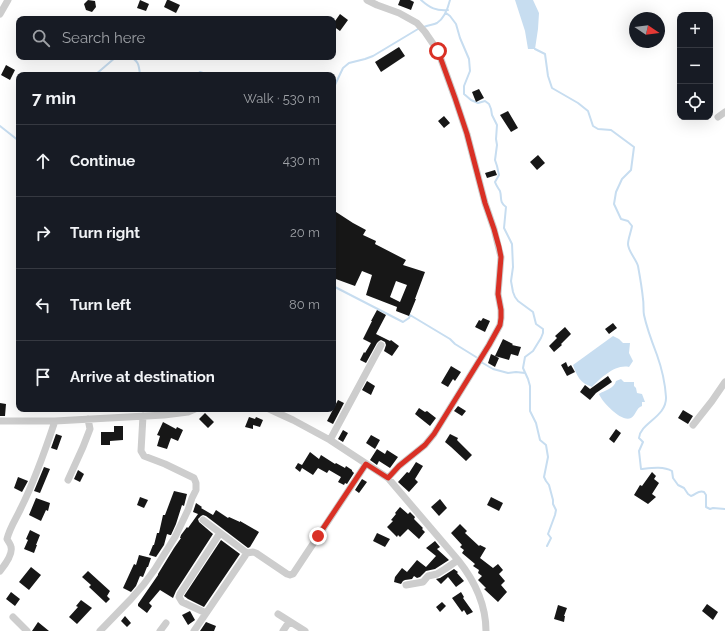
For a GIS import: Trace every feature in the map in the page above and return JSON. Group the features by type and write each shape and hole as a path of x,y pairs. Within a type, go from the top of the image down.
{"street":[{"path":"0,14 8,0"},
{"path":"367,0 399,13 417,24 425,32 438,51 467,134 501,257 498,294 501,310 500,325 434,434 425,445 399,466 388,478"},
{"path":"718,117 725,112"},
{"path":"330,440 381,345"},
{"path":"693,425 725,382"},
{"path":"0,421 55,421 188,412"},
{"path":"276,412 330,440 388,478 469,573 478,592 484,612 486,631"},
{"path":"100,631 131,599 155,569 175,538 196,490 196,482 194,478 142,455 143,416"},
{"path":"68,480 90,428 88,419"},
{"path":"0,571 12,551 6,539 10,527 21,508 45,452 55,421"},
{"path":"203,520 247,553 256,553 287,574 293,574 366,464"},
{"path":"206,613 182,602 179,597 220,533"},
{"path":"194,631 247,553"},
{"path":"406,585 423,582 428,576 437,574 458,560"},
{"path":"278,614 305,631"},
{"path":"13,617 27,631"},
{"path":"283,631 289,622"},
{"path":"160,631 166,623"}],"water":[{"path":"515,0 533,0 539,13 535,49 528,49 525,31"},
{"path":"613,336 623,343 630,343 629,353 633,361 629,367 619,368 609,372 592,387 580,379 573,365"},
{"path":"621,379 624,382 634,382 637,393 642,394 645,402 642,402 642,406 638,408 631,418 627,419 613,411 604,402 599,394 611,388 616,381"}],"building":[{"path":"88,0 95,1 96,7 92,12 86,10 84,4"},
{"path":"140,0 149,4 146,11 137,8"},
{"path":"167,0 180,5 176,13 164,7"},
{"path":"400,0 410,0 414,2 411,10 398,5"},
{"path":"340,14 348,20 340,31 336,28 336,20"},
{"path":"399,47 405,56 381,72 375,62"},
{"path":"6,65 15,70 10,80 1,75"},
{"path":"479,89 484,98 476,102 472,92"},
{"path":"508,111 518,128 511,132 500,115"},
{"path":"444,116 450,123 444,128 438,121"},
{"path":"538,155 545,163 537,170 530,162"},
{"path":"495,170 497,175 487,178 485,173"},
{"path":"336,212 366,230 363,235 376,241 375,244 406,260 403,265 425,272 409,316 396,311 397,307 366,295 372,275 362,271 355,286 336,279","holes":["396,281 407,285 400,302 390,297"]},
{"path":"377,310 386,315 376,334 390,341 391,340 399,346 392,356 384,351 386,345 385,342 381,340 379,341 366,363 360,360 371,343 363,339"},
{"path":"483,318 490,321 485,332 475,327 479,320 481,321"},
{"path":"613,323 617,328 609,334 605,329"},
{"path":"565,327 571,334 554,352 549,346 557,338 555,336"},
{"path":"503,339 513,344 512,345 521,347 518,356 511,354 509,360 495,356"},
{"path":"491,354 499,358 495,367 488,363"},
{"path":"566,362 568,367 571,365 575,372 567,376 561,365"},
{"path":"451,366 461,372 455,381 453,379 448,387 441,383"},
{"path":"608,376 612,382 596,393 590,400 580,392 585,385 590,389"},
{"path":"367,381 375,386 371,395 362,390"},
{"path":"338,400 344,403 333,424 327,421 332,412 336,412 336,404"},
{"path":"0,403 6,404 5,416 0,416"},
{"path":"458,406 466,411 462,416 454,411"},
{"path":"419,408 425,412 427,411 436,418 430,426 415,414"},
{"path":"683,410 693,416 688,424 678,418"},
{"path":"205,413 214,422 208,428 199,419"},
{"path":"249,417 255,419 256,417 263,420 260,427 253,425 253,429 245,427"},
{"path":"163,422 176,429 177,427 183,430 178,441 171,438 167,449 157,446 160,436 157,435"},
{"path":"114,426 123,426 123,440 110,441 110,445 101,445 101,432 114,432"},
{"path":"616,429 621,433 614,443 609,439"},
{"path":"343,430 348,433 343,442 338,439"},
{"path":"56,434 62,436 57,450 51,448"},
{"path":"450,434 458,438 457,440 472,455 466,461 445,442"},
{"path":"371,435 380,440 375,449 366,443"},
{"path":"377,449 385,454 387,450 398,457 390,468 379,461 377,465 370,460"},
{"path":"310,452 319,459 321,455 335,464 336,463 345,468 346,466 352,470 354,473 347,484 345,483 344,485 338,482 341,477 329,470 327,473 318,468 313,475 302,468 300,472 295,468 298,463 302,465"},
{"path":"416,462 423,466 415,479 418,482 409,492 398,482 407,472 409,473"},
{"path":"44,467 50,469 40,493 34,491"},
{"path":"78,470 84,474 80,482 74,479"},
{"path":"652,472 656,476 654,479 659,483 652,494 656,497 648,504 634,495 640,485 642,486"},
{"path":"18,477 28,481 22,492 14,488"},
{"path":"362,479 367,482 359,493 355,490"},
{"path":"174,491 187,494 184,506 182,505 171,535 167,534 164,545 156,557 149,555 154,545 157,533 159,533 163,515 165,515"},
{"path":"140,497 148,500 144,508 137,505"},
{"path":"491,497 503,503 499,511 487,505"},
{"path":"36,498 50,503 48,511 46,510 41,521 29,515"},
{"path":"440,499 447,508 439,516 431,507"},
{"path":"196,503 202,507 201,508 213,515 216,510 228,518 229,517 240,521 259,532 248,548 206,516 201,516 198,519 199,522 213,534 173,598 160,590 149,603 152,606 147,613 138,606 138,604 158,575 181,538 181,535 198,514 193,512"},
{"path":"400,507 408,514 410,512 415,517 414,519 423,528 422,529 425,532 419,539 408,529 400,537 398,535 397,537 387,527 393,521 391,520"},
{"path":"460,524 467,531 465,533 479,546 480,545 486,548 480,558 493,568 498,564 503,570 499,574 505,581 501,585 507,592 498,602 484,589 486,588 478,580 482,576 478,573 479,570 473,566 475,564 462,553 464,550 460,547 462,545 451,533"},
{"path":"30,530 40,535 34,553 24,549"},
{"path":"377,533 390,539 385,547 373,541"},
{"path":"221,540 240,554 204,607 184,596"},
{"path":"435,541 440,547 437,549 449,560 435,569 426,571 420,577 417,578 414,576 412,579 403,581 401,584 394,582 395,577 402,568 407,572 417,560 426,567 436,556 426,548"},
{"path":"139,555 151,558 143,577 140,576 136,586 131,592 123,588 134,564 136,565"},
{"path":"31,567 41,575 29,590 19,582"},
{"path":"454,569 464,581 456,587 448,577 441,584 436,579 440,578"},
{"path":"88,571 110,591 107,596 110,599 106,603 89,587 91,585 82,577"},
{"path":"11,592 20,599 15,606 6,599"},
{"path":"461,592 464,597 463,598 473,612 467,615 464,610 462,612 452,598"},
{"path":"81,600 92,608 77,624 69,617 78,607 76,606"},
{"path":"442,602 446,606 440,612 436,607"},
{"path":"707,604 718,612 713,620 702,611"},
{"path":"558,605 567,608 564,616 564,622 554,619"},
{"path":"190,611 195,620 188,625 182,615"},
{"path":"125,616 131,623 127,627 121,621"},
{"path":"38,622 49,631 32,631"},
{"path":"206,622 216,626 214,631 200,631"}],"waterway":[{"path":"421,0 433,8 448,10"},
{"path":"424,27 440,21 446,13 450,0"},
{"path":"446,13 456,24 469,59 470,71 464,86 464,94 471,100 478,103 485,101 489,104 497,125 495,160 499,175 495,182 500,191 502,202 506,207 504,228 512,244 513,267 511,281 513,292 518,301 533,312 536,324 543,329 541,338 533,351 525,357 523,368 530,386 530,411 536,423 540,440 546,445 548,457 544,477 549,485 553,504 556,510 548,534 551,538 547,546"},
{"path":"336,83 343,68 349,63 373,56 418,29"},
{"path":"535,49 545,54 548,76 552,88 578,103 588,111 593,126 598,129 611,130 634,147 631,170 622,179 616,192 614,204 621,219 628,221 632,226 628,240 628,247 638,266 644,315 662,370 666,397 662,410 640,433 639,438 643,442 639,451 641,469 668,469 672,471 673,478 678,485 684,488 691,496 699,492 704,492 706,495 706,507 710,509 725,509"},
{"path":"98,72 112,60"},
{"path":"135,60 139,66 140,72"},
{"path":"0,126 16,139"},
{"path":"336,288 403,322 409,318 410,315 450,339 455,344 476,357"},
{"path":"481,362 493,369 508,373 525,373"}],"route":[{"path":"318,536 366,464 388,478 399,466 425,445 434,434 469,378 500,325 501,310 498,294 501,257 499,247 485,203 467,134 438,51"}]}
